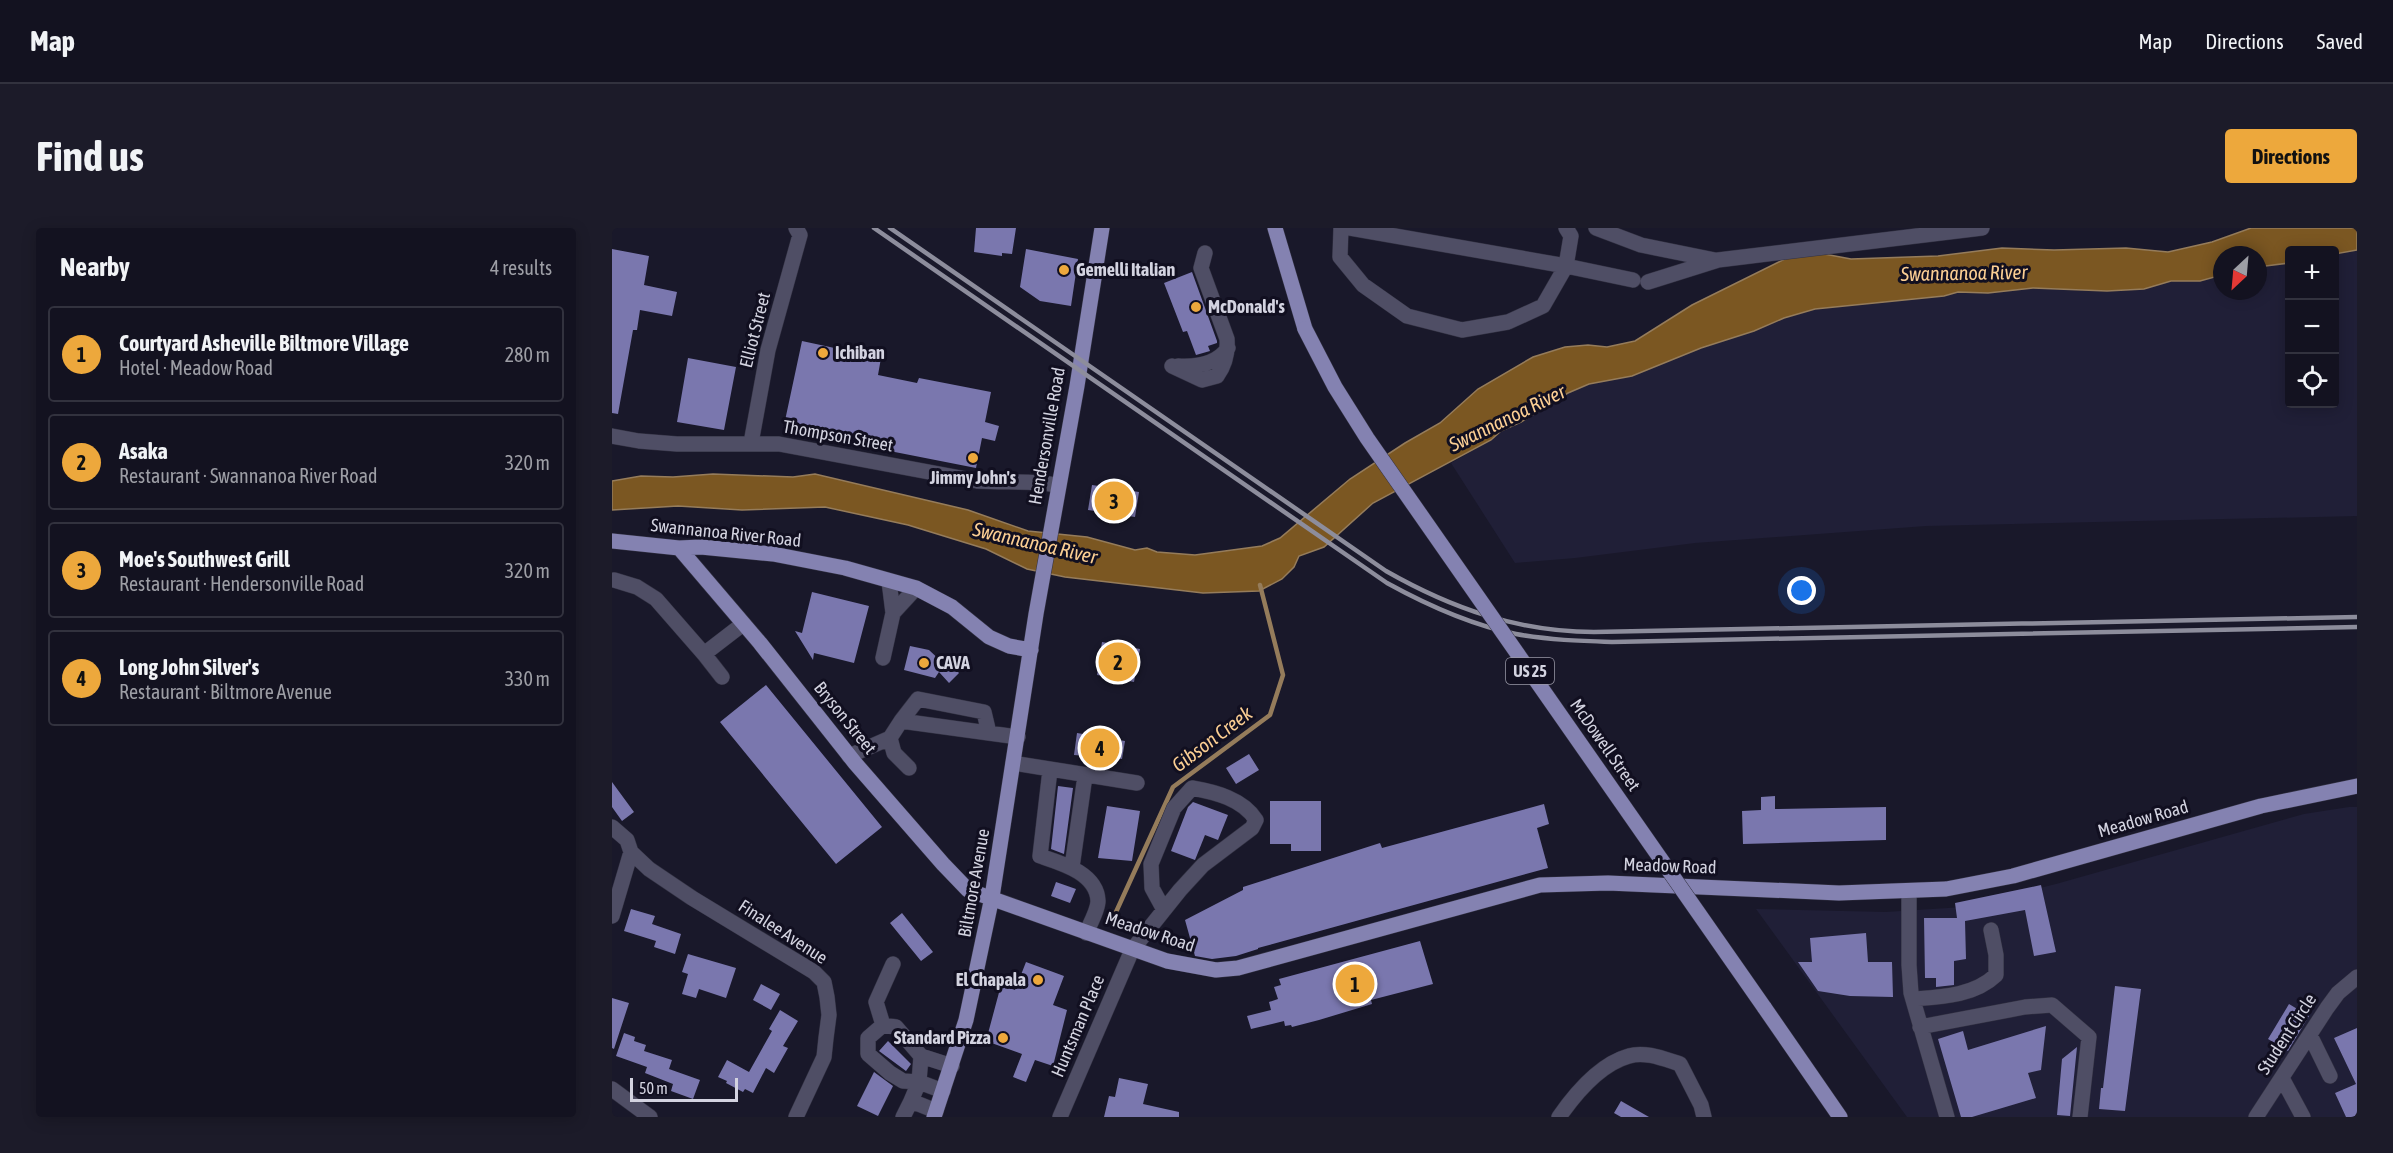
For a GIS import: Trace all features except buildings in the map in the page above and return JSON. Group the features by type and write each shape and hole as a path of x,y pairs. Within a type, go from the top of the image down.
{"main road":[{"name":"Hendersonville Road","path":"1031,650 1102,228"},
{"name":"McDowell Street","path":"1275,228 1305,329 1335,387 1367,438 1840,1117"},
{"name":"Swannanoa River Road","path":"612,541 773,554 845,568 916,588 952,607 989,637 1009,646 1031,650"},
{"name":"Bryson Street","path":"679,548 849,756 943,864 968,890 992,897"},
{"name":"Biltmore Avenue","path":"935,1114 966,1020 992,897 1031,650"},
{"name":"Meadow Road","path":"992,897 1132,950 1193,967 1216,970 1238,968 1515,890 1540,885 1569,882 1839,893 1946,889 2013,876 2261,806 2357,786"}],"street":[{"name":"Elliot Street","path":"751,443 768,350 800,235 796,228"},
{"path":"1341,228 1340,256 1363,285 1407,316 1462,330 1508,322 1543,306 1566,266 1571,236 1566,228"},
{"path":"1350,228 1640,281 1718,260 1982,228"},
{"path":"1596,228 1641,245 1718,260"},
{"path":"1172,366 1202,380 1210,380 1217,376 1224,365 1228,348 1227,339 1201,268 1205,253"},
{"name":"Thompson Street","path":"612,436 677,444 751,443 814,449 977,481 1021,481 1057,485"},
{"path":"614,580 637,587 656,599 722,676"},
{"path":"883,658 893,613 890,581"},
{"path":"893,613 916,588"},
{"path":"704,654 743,624"},
{"path":"849,756 890,738 918,699 984,712 990,733"},
{"path":"901,721 1018,737"},
{"path":"890,738 894,753 909,768"},
{"path":"1014,763 1137,783"},
{"path":"1050,770 1040,856 1072,867 1094,886 1098,902 1086,933"},
{"path":"1072,867 1085,776"},
{"name":"Huntsman Place","path":"1060,1117 1132,950 1203,866 1252,828 1256,820 1250,811 1216,792 1192,788 1174,808 1151,864 1152,888 1164,910"},
{"name":"Finalee Avenue","path":"612,827 627,840 631,852 649,869 814,972 824,982 829,1015 824,1057 796,1117"},
{"path":"612,916 631,852"},
{"path":"1909,892 1909,965 1913,999 1947,1117"},
{"path":"1913,999 1946,997 1987,983 1995,975 1996,955 1991,930"},
{"path":"883,1025 876,1002 894,964"},
{"name":"Student Circle","path":"2256,1117 2332,1000 2357,977"},
{"path":"1920,1027 2025,1007 2052,1005 2089,1037 2080,1117"},
{"path":"944,1091 919,1082 903,1081 897,1077 868,1054 868,1038 883,1025 896,1027 921,1056 952,1066"},
{"path":"2310,1035 2330,1076"},
{"path":"1559,1117 1566,1106 1605,1067 1630,1055 1656,1056 1680,1064 1701,1105 1704,1117"},
{"path":"903,1117 919,1082 921,1056"},
{"path":"2282,1078 2303,1117"},
{"path":"612,1089 650,1117"},
{"path":"911,1101 935,1114"}],"shaded area":[{"path":"2357,250 2357,516 1926,526 1695,543 1515,563 1451,463 1491,440 1501,430 1521,422 1568,393 1589,384 1632,376 1701,348 1815,309 1944,296 1958,292 1988,293 2033,288 2107,291 2144,289 2171,281 2200,281 2213,277 2213,300 2267,300 2267,266 2285,264 2285,408 2339,408 2339,253"},
{"path":"2357,807 2357,1117 1907,1117 1756,909 1886,912 1963,907 2056,884 2304,814"}],"water":[{"name":"Swannanoa River","path":"2251,228 2357,228 2357,250 2339,253 2339,246 2285,246 2285,264 2267,266 2267,246 2213,246 2213,277 2200,281 2171,281 2144,289 2107,291 2033,288 1988,293 1958,292 1944,296 1815,309 1784,318 1632,376 1589,384 1568,393 1521,422 1501,431 1491,440 1373,503 1324,547 1299,556 1294,567 1282,579 1259,591 1203,593 1065,577 1027,569 986,549 908,525 825,507 742,510 678,506 612,510 612,481 641,476 673,477 713,474 793,477 815,474 968,510 1028,531 1087,537 1135,550 1147,548 1157,552 1195,555 1262,546 1280,538 1350,479 1440,423 1478,389 1533,357 1565,347 1588,345 1607,347 1635,341 1692,305 1803,250 1851,259 1938,256 2002,248 2054,250 2126,248 2168,252 2212,242"}],"waterway":[{"name":"Gibson Creek","path":"1111,923 1173,787 1270,715 1283,675 1260,585"}],"railway":[{"path":"874,228 1387,583 1450,613 1499,630 1552,639 1612,642 2357,627"},
{"path":"890,228 1386,571 1460,607 1512,622 1539,628 1594,632 2357,617"}],"place":[{"name":"Gemelli Italian","path":"1064,270"},
{"name":"McDonald's","path":"1196,307"},
{"name":"Ichiban","path":"823,353"},
{"name":"Jimmy John's","path":"973,458"},
{"name":"Moe's Southwest Grill","path":"1114,501"},
{"name":"Asaka","path":"1118,662"},
{"name":"CAVA","path":"924,663"},
{"name":"Long John Silver's","path":"1100,748"},
{"name":"El Chapala","path":"1038,980"},
{"name":"Courtyard Asheville Biltmore Village","path":"1355,984"},
{"name":"Standard Pizza","path":"1003,1038"}]}
